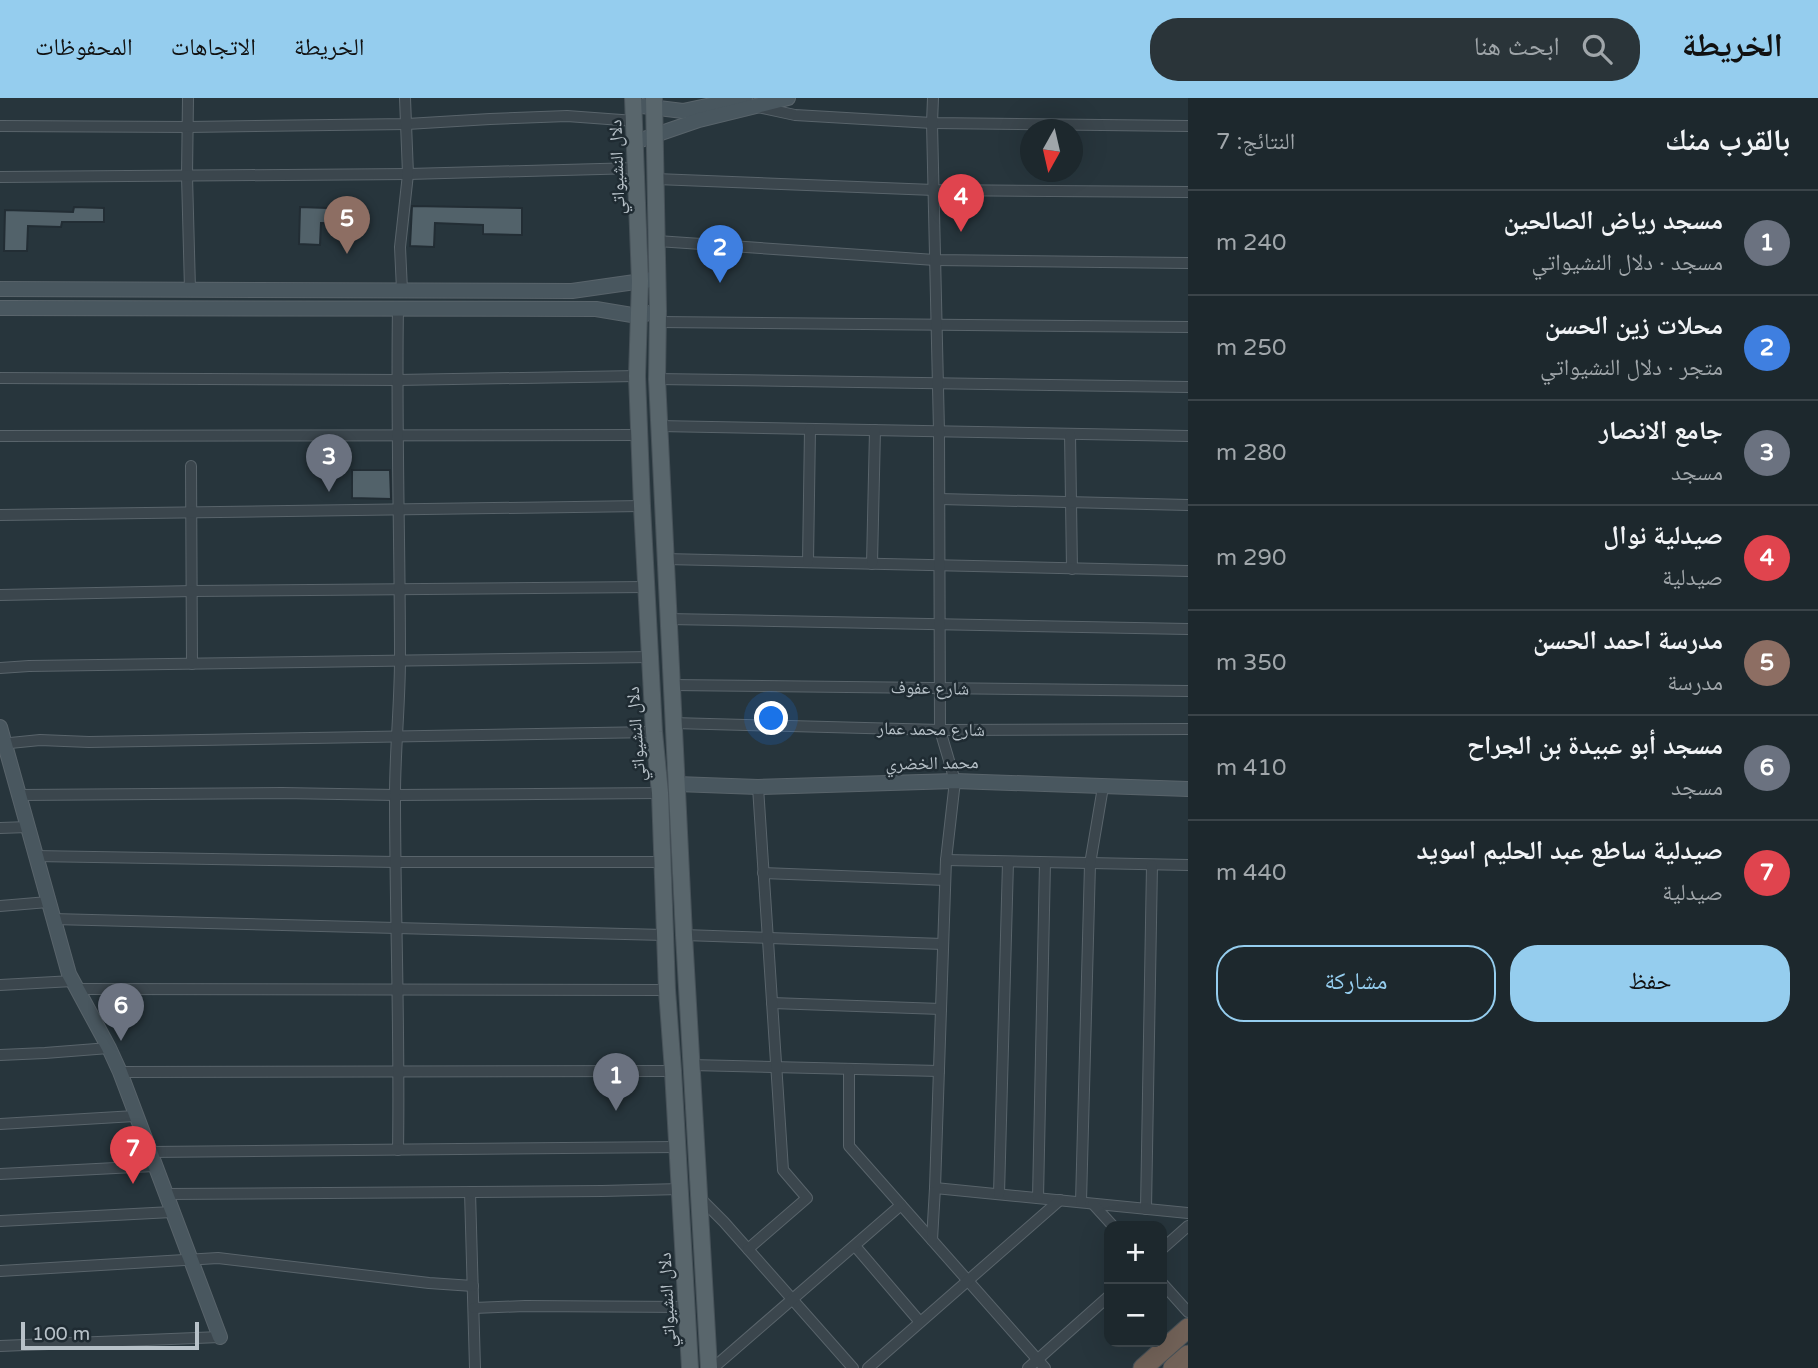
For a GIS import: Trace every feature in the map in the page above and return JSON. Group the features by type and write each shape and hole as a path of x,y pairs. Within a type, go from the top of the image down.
{"highway":[{"path":"1143,1368 1188,1328"},
{"path":"1173,1368 1188,1355"}],"main road":[{"name":"دلال النشيواتي","path":"654,103 659,426 698,1196 711,1368"},
{"name":"دلال النشيواتي","path":"634,108 640,281 637,376 642,506 690,1368"},
{"path":"659,790 677,784"}],"street":[{"path":"188,98 190,289"},
{"path":"402,290 400,247 408,174 405,98"},
{"path":"0,126 407,124 567,116 654,103 683,111 788,98"},
{"path":"932,1240 946,860 955,781 940,730 940,499 933,98"},
{"path":"635,142 750,102 795,115 932,123 1188,126"},
{"path":"0,177 408,174 636,168"},
{"path":"656,179 934,190 1188,192"},
{"path":"657,241 934,260 1188,263"},
{"path":"0,289 572,290 657,279"},
{"path":"0,308 596,309 638,316 936,325 1188,327"},
{"path":"398,308 400,662 395,794 400,1073 398,1150"},
{"path":"0,377 397,380 637,376"},
{"path":"657,379 1188,387"},
{"path":"659,426 1188,436"},
{"path":"808,562 810,429"},
{"path":"872,564 875,430"},
{"path":"1070,434 1072,569"},
{"path":"0,436 640,435"},
{"path":"191,466 192,664"},
{"path":"940,499 1188,505"},
{"path":"0,515 642,506"},
{"path":"665,559 1188,571"},
{"path":"0,596 399,588 646,587"},
{"path":"668,618 1188,629"},
{"path":"0,668 651,657"},
{"name":"شارع عفوف","path":"671,685 1188,691"},
{"name":"شارع محمد عمار","path":"673,723 940,730 1188,729"},
{"path":"0,727 69,974 120,1072 220,1337 0,1346"},
{"path":"3,744 40,740 89,742 654,732"},
{"name":"محمد الخضري","path":"677,784 758,787 955,781 1188,789"},
{"path":"748,1249 807,1198 783,1170 758,787"},
{"path":"1102,787 1090,864 1087,1203 1107,1221"},
{"path":"20,795 659,790"},
{"path":"0,828 28,827"},
{"path":"35,856 397,862 661,862"},
{"path":"946,860 1188,865"},
{"path":"999,1194 1009,862"},
{"path":"1038,1198 1045,863"},
{"path":"1146,1209 1152,865"},
{"path":"763,873 945,880"},
{"path":"0,905 48,902"},
{"path":"53,919 664,935"},
{"path":"684,935 943,944"},
{"path":"0,985 667,990"},
{"path":"772,1003 941,1009"},
{"path":"0,1055 109,1048"},
{"path":"691,1065 939,1071"},
{"path":"849,1069 849,1146 1041,1364"},
{"path":"120,1072 673,1071"},
{"path":"0,1124 135,1116"},
{"path":"149,1152 677,1147"},
{"path":"0,1174 154,1166"},
{"path":"935,1188 1188,1213"},
{"path":"165,1194 680,1189"},
{"path":"470,1192 475,1368"},
{"path":"698,1196 853,1368"},
{"path":"868,1368 1060,1200"},
{"path":"711,1368 901,1205"},
{"path":"0,1221 172,1212"},
{"path":"1167,1245 1188,1226"},
{"path":"855,1246 920,1322"},
{"path":"0,1271 218,1258 473,1286"},
{"path":"1163,1284 1188,1312"},
{"path":"1028,1368 1041,1364 1104,1301"},
{"path":"474,1308 688,1307"}],"building":[{"path":"412,206 522,208 522,235 483,234 483,225 435,223 434,247 410,246"},
{"path":"74,207 104,208 104,222 62,222 61,227 28,226 27,251 4,251 5,210 73,212"},
{"path":"300,207 355,209 355,224 321,223 320,245 299,244"},
{"path":"352,470 390,470 391,499 352,498"}],"place":[{"name":"صيدلية نوال","path":"961,232"},
{"name":"مدرسة احمد الحسن","path":"347,254"},
{"name":"محلات زين الحسن","path":"720,283"},
{"name":"جامع الانصار","path":"329,492"},
{"name":"مسجد أبو عبيدة بن الجراح","path":"121,1041"},
{"name":"مسجد رياض الصالحين","path":"616,1111"},
{"name":"صيدلية ساطع عبد الحليم اسويد","path":"133,1184"}]}
